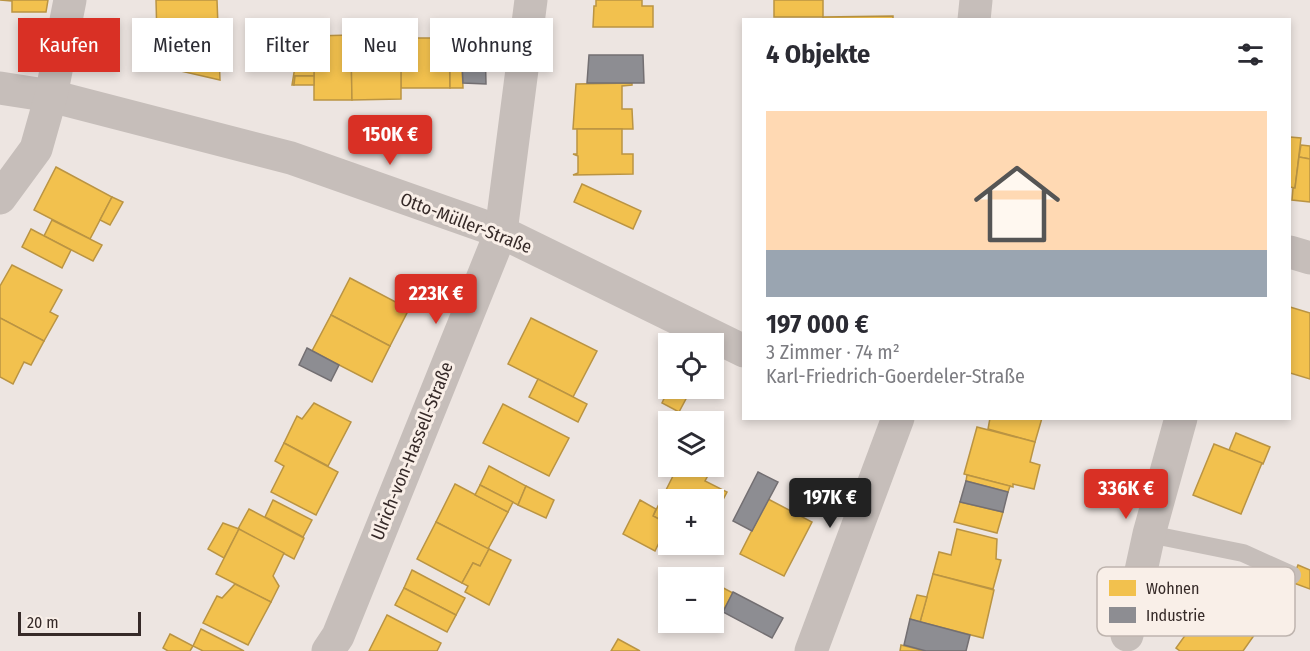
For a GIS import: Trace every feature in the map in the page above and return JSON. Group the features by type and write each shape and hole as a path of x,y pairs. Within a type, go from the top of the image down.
{"street":[{"path":"0,198 36,149 51,96 70,0"},
{"name":"Ulrich-von-Hassell-Straße","path":"328,651 338,636 501,232 531,0"},
{"path":"974,18 976,0"},
{"name":"Otto-Müller-Straße","path":"0,88 51,96 291,159 501,232 742,350"},
{"path":"1291,252 1310,258"},
{"path":"1141,567 1180,420"},
{"path":"811,651 892,421"}],"lane":[{"path":"1149,534 1243,553 1274,567"}],"building: Wohnen":[{"path":"0,0 48,0 46,12 12,12 12,1"},
{"path":"156,0 217,0 218,18 156,18"},
{"path":"596,0 642,0 642,6 653,6 653,27 593,27"},
{"path":"774,0 823,0 823,17 774,17"},
{"path":"893,16 893,18 823,18"},
{"path":"342,35 342,72 352,72 352,100 314,100 314,72 330,72 330,36"},
{"path":"418,38 430,38 430,72 450,72 450,88 401,88 401,72 418,72"},
{"path":"185,72 220,72 220,80"},
{"path":"294,72 314,72 314,76 295,76 294,85 292,85"},
{"path":"351,72 401,72 401,99 352,100"},
{"path":"450,72 462,72 463,88 450,88"},
{"path":"295,76 314,76 314,85 294,85"},
{"path":"632,83 632,85 622,86 622,109 632,109 633,129 573,129 576,84"},
{"path":"577,129 622,129 622,154 633,154 633,174 573,175 578,173 578,156 573,154 577,154"},
{"path":"1291,137 1301,138 1295,188 1291,187"},
{"path":"1301,145 1310,146 1310,159 1299,157"},
{"path":"1299,157 1310,159 1310,202 1292,200"},
{"path":"56,167 112,197 90,239 34,210"},
{"path":"582,184 641,211 633,229 574,202"},
{"path":"112,197 123,202 110,225 100,220"},
{"path":"52,220 102,245 93,261 44,236"},
{"path":"31,229 71,250 62,268 22,247"},
{"path":"12,265 62,290 50,312 58,316 44,341 0,318 0,286"},
{"path":"350,278 409,309 390,346 331,315"},
{"path":"1291,307 1310,313 1310,379 1291,373"},
{"path":"331,315 390,346 372,382 312,351"},
{"path":"0,318 44,341 31,365 24,362 13,384 0,377"},
{"path":"531,318 597,351 573,397 508,364"},
{"path":"538,379 587,404 578,422 529,397"},
{"path":"664,399 686,399 680,411 662,403"},
{"path":"314,403 351,422 328,466 284,443 297,416 302,419"},
{"path":"503,404 569,438 549,476 483,443"},
{"path":"990,420 1041,420 1035,442 988,429"},
{"path":"977,427 1035,442 1030,462 1040,465 1034,489 1013,484 1013,487 964,474"},
{"path":"1236,433 1270,447 1263,464 1229,450"},
{"path":"284,443 338,472 316,515 271,492 284,466 275,461"},
{"path":"1214,444 1262,463 1241,514 1193,495"},
{"path":"489,466 526,486 518,505 480,485"},
{"path":"967,475 1010,486 1008,492 966,481"},
{"path":"672,477 707,477 705,481 721,489 666,489"},
{"path":"455,484 508,512 488,549 436,522"},
{"path":"480,485 513,502 508,512 475,495"},
{"path":"526,486 554,500 546,518 518,505"},
{"path":"768,499 812,522 784,576 740,554"},
{"path":"273,500 312,520 303,537 265,517"},
{"path":"640,500 656,509 653,516 658,519 658,545 655,551 623,534"},
{"path":"960,502 1003,512 997,533 954,522"},
{"path":"658,506 658,518 653,516"},
{"path":"249,509 304,538 294,559 238,529"},
{"path":"436,522 489,549 480,566 473,563 462,583 417,559"},
{"path":"223,523 239,529 224,558 208,549"},
{"path":"239,529 284,553 273,576 279,586 271,602 216,574"},
{"path":"957,529 997,539 996,559 1001,560 993,589 933,574 939,552 951,555"},
{"path":"489,549 511,560 489,605 465,592 468,586 462,583 473,563 480,566"},
{"path":"1298,565 1310,570 1310,589 1295,583"},
{"path":"412,570 465,598 456,615 404,588"},
{"path":"933,574 994,590 983,638 920,622"},
{"path":"235,584 271,602 248,645 203,623 217,596 222,598"},
{"path":"404,588 456,615 447,632 395,605"},
{"path":"724,588 733,593 724,609"},
{"path":"917,595 927,597 920,622 910,619"},
{"path":"387,615 441,643 437,651 369,651"},
{"path":"201,629 244,651 203,651 193,646"},
{"path":"170,634 193,646 190,651 168,651 163,648"},
{"path":"1185,636 1254,636 1243,651 1180,651 1176,648"},
{"path":"618,639 640,651 611,651"},
{"path":"901,645 925,651 900,651"}],"building: Industrie":[{"path":"589,55 643,55 644,83 587,83"},
{"path":"462,72 486,72 486,84 463,83"},
{"path":"307,348 339,365 331,381 299,365"},
{"path":"758,472 778,482 752,531 733,521"},
{"path":"966,481 1008,492 1003,512 960,502"},
{"path":"733,592 783,618 772,638 724,613"},
{"path":"910,619 970,635 966,651 926,651 904,645"}]}
